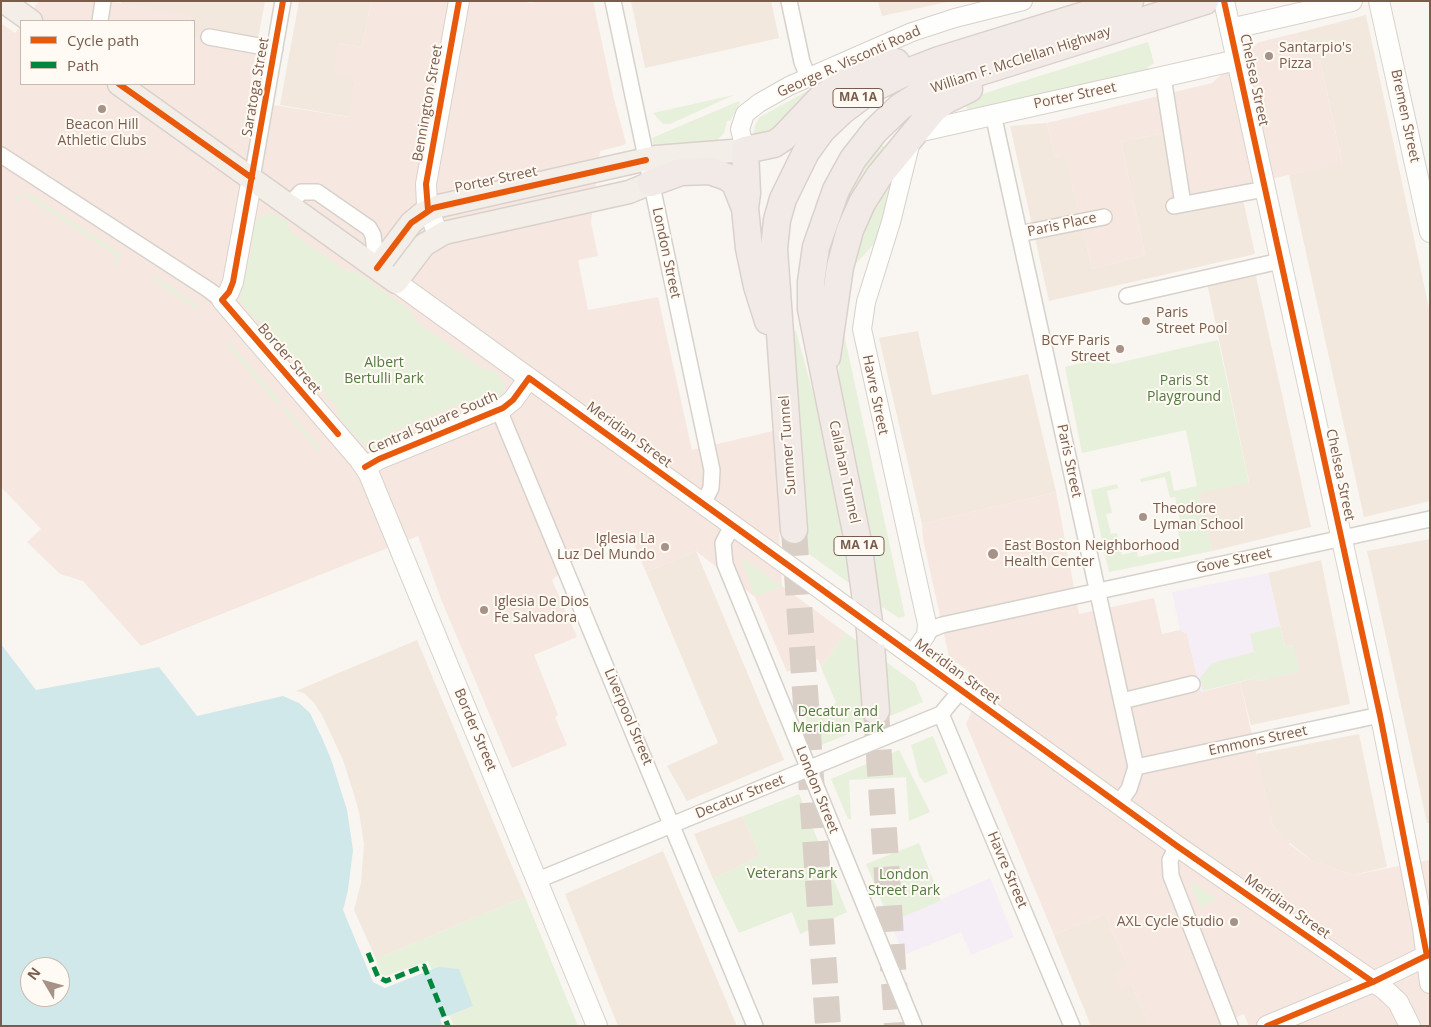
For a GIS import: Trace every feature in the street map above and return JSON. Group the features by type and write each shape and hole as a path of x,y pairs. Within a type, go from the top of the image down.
{"highway":[{"name":"William F. McClellan Highway","path":"782,359 774,274 777,220 792,176 818,135 842,110 882,83 932,62 1038,30 1136,11 1205,1"},
{"name":"William F. McClellan Highway","path":"825,382 812,316 811,282 816,248 824,221 850,165 875,131 911,99 942,84 1019,60 1136,11"},
{"path":"745,208 747,193 745,150 776,143 826,95 861,74 988,34 1038,30"},
{"path":"825,382 835,291 852,223 869,189 912,134 937,106 1019,60"},
{"path":"648,171 715,172 735,183 745,208 755,279 782,359"},
{"name":"Sumner Tunnel","path":"782,359 794,530"},
{"name":"Callahan Tunnel","path":"825,382 860,551 870,630 876,711"}],"main road":[{"path":"3,1 30,20"},
{"name":"Bennington Street","path":"438,235 428,210 426,184 459,1"},
{"name":"Chelsea Street","path":"1224,1 1380,714 1428,955 1430,983"},
{"path":"1230,29 1352,1"},
{"name":"Bremen Street","path":"1379,1 1430,232"},
{"name":"Porter Street","path":"912,134 993,114 1237,60"},
{"name":"Meridian Street","path":"120,85 290,204 1118,804 1373,982 1398,1002 1410,1026"},
{"name":"Porter Street","path":"377,268 411,223 428,210 445,204 648,171 745,150"},
{"name":"Porter Street","path":"396,282 420,249 438,235 451,230 629,192 648,171"},
{"path":"222,300 233,282 252,178"},
{"name":"Border Street","path":"222,300 365,467 597,1026"},
{"name":"Central Square South","path":"365,467 379,459 499,410 513,400 529,378"},
{"path":"1267,1026 1373,982 1428,955"}],"street":[{"path":"100,20 104,1"},
{"name":"Saratoga Street","path":"252,178 284,1"},
{"name":"London Street","path":"613,1 712,470 711,488 703,504"},
{"path":"789,1 802,62 808,77"},
{"name":"George R. Visconti Road","path":"745,150 740,126 747,112 759,103 808,77 968,8 1023,1"},
{"path":"209,37 275,49"},
{"path":"1163,77 1178,205 1265,189"},
{"name":"Paris Street","path":"993,114 1136,767"},
{"name":"Havre Street","path":"912,134 893,213 866,302 862,329 927,624 924,637"},
{"name":"Border Street","path":"1,155 222,300"},
{"name":"Paris Place","path":"1020,234 1104,217"},
{"path":"1127,296 1280,261"},
{"name":"Liverpool Street","path":"499,410 673,824 755,1026"},
{"name":"Gove Street","path":"924,637 932,629 942,625 1430,519"},
{"name":"London Street","path":"732,526 723,543 724,560 914,1026"},
{"path":"912,655 924,637"},
{"path":"1122,701 1192,684"},
{"name":"Decatur Street","path":"538,880 941,714 961,690"},
{"name":"Havre Street","path":"941,714 1072,1026"},
{"name":"Emmons Street","path":"1136,767 1380,714"},
{"path":"1118,804 1129,789 1136,767"},
{"path":"1177,846 1170,860 1171,876 1230,1026"}],"shaded area":[{"path":"39,1 106,1 191,15 189,20 25,20"},
{"path":"122,1 265,1 256,49 195,38 195,20 189,20 191,16 121,5"},
{"path":"299,1 371,1 362,47 338,43 355,77 350,117 280,105"},
{"path":"371,1 522,1 530,3 542,1 593,1 614,99 626,143 600,151 591,222 598,256 578,260 588,310 658,297 692,450 777,430 784,531 779,532 782,586 846,633 821,667 818,659 787,672 755,597 696,551 646,572 630,535 580,556 552,580 577,637 534,655 558,715 555,717 567,745 512,768 441,599 418,536 141,646 83,581 60,574 27,542 41,529 1,487 1,23 15,33 20,26 20,85 195,85 195,38 256,49 248,101 349,117 355,77 333,73 338,43 362,47"},
{"path":"631,1 771,1 779,38 645,68"},
{"path":"878,1 947,1 947,2 882,16"},
{"path":"1366,15 1430,313 1430,501 1364,517 1289,175 1342,162 1320,60 1303,64 1297,33"},
{"path":"1297,33 1303,64 1320,60 1342,163 1186,198 1173,131 1121,142 1145,255 1092,269 1065,156 1055,157 1047,123 1212,83 1259,42"},
{"path":"1047,123 1055,157 1065,155 1092,269 1145,255 1121,142 1173,131 1186,198 1240,186 1255,254 1049,301 1010,126"},
{"path":"1254,267 1311,527 1212,551 1198,493 1249,482 1206,278"},
{"path":"918,331 932,395 1028,374 1056,492 922,524 879,338"},
{"path":"1056,492 1079,614 1154,598 1162,634 1180,630 1187,634 1201,692 1240,682 1272,823 1279,834 1290,842 1289,844 1311,860 1353,875 1430,860 1430,1026 1249,1026 1244,1014 1215,1026 1149,1026 1132,985 1120,990 1113,974 1128,967 1105,914 1054,935 966,724 984,683 949,657 923,539 922,524"},
{"path":"1430,539 1430,823 1427,823 1367,551"},
{"path":"696,551 784,760 687,801 667,766 718,743 646,572"},
{"path":"1321,560 1350,704 1251,725 1240,682 1257,677 1258,681 1293,645 1285,647 1268,573"},
{"path":"1268,573 1285,647 1293,645 1300,671 1259,681 1257,677 1201,692 1187,634 1180,630 1172,592"},
{"path":"417,640 525,897 376,959 354,910 361,883 364,844 359,812 352,788 343,760 322,715 304,693 296,691"},
{"path":"1359,734 1387,867 1353,875 1311,860 1279,834 1272,823 1256,754"},
{"path":"743,816 760,856 713,879 694,834"},
{"path":"663,851 737,1026 618,1026 565,894"},
{"path":"990,878 1014,937 971,955 961,932 904,955 890,922"},
{"path":"1105,914 1128,967 1114,974 1132,985 1149,1026 1091,1026 1054,935"}],"green space":[{"path":"1148,42 1154,63 1148,67 1148,71 968,110 963,100"},
{"path":"829,78 776,131 752,139 756,123 760,117 818,85 817,83"},
{"path":"734,95 670,124 663,124 653,113"},
{"path":"739,101 740,103 730,121 727,121 724,133 713,142 654,148 652,138"},
{"path":"880,144 891,150 824,293 827,259 835,224 846,193 865,160"},
{"path":"895,172 883,222 875,243 850,270 859,227"},
{"path":"28,193 121,254 115,267 113,264 117,256 24,195 14,204 17,197"},
{"name":"Albert Bertulli Park","path":"273,214 286,220 291,232 346,271 357,272 411,311 416,321 483,369 498,374 505,386 503,397 466,415 461,403 390,433 393,444 377,450 362,443 339,417 337,408 265,324 256,320 239,300 253,245 251,230 259,217"},
{"path":"154,276 198,306 196,309 152,279"},
{"path":"796,331 829,452 853,586 779,532 784,531 792,332"},
{"path":"844,334 905,616 899,618 876,603 838,397 838,374"},
{"name":"Paris St Playground","path":"1218,340 1249,483 1198,493 1212,551 1109,572 1091,490 1117,484 1118,488 1107,491 1112,513 1106,514 1111,534 1117,533 1122,555 1137,551 1138,557 1160,552 1159,547 1180,542 1176,521 1180,520 1175,497 1170,498 1165,477 1141,482 1140,479 1170,471 1174,491 1197,486 1186,430 1082,453 1065,367 1095,360 1113,364"},
{"path":"230,343 281,402 278,405 227,345"},
{"path":"285,407 321,449 318,451 282,409"},
{"path":"741,557 782,586 755,597"},
{"path":"1280,626 1285,647 1293,645 1300,671 1259,681 1257,677 1203,691 1200,678 1212,663 1254,652 1250,634"},
{"name":"Decatur and Meridian Park","path":"846,633 915,683 923,702 817,747 805,716 836,703 821,667"},
{"path":"933,736 948,773 925,783 919,776 911,745"},
{"path":"899,750 930,812 909,821 906,777 849,780 851,819 848,819 831,779"},
{"name":"Veterans Park","path":"799,794 847,912 800,934 792,912 739,933 713,879 760,856 743,816"},
{"name":"London Street Park","path":"919,843 941,901 890,922 866,864"},
{"path":"1190,881 1217,899 1200,907"},
{"path":"525,897 578,1026 454,1026 449,1015 473,1006 438,967 432,970 428,961 386,976 381,974 376,959"}],"water":[{"path":"1,644 36,690 159,667 197,716 283,696 299,703 310,713 322,738 331,759 347,810 353,850 348,890 343,910 373,982 385,988 438,967 459,969 473,1006 440,1019 443,1026 1,1026"}],"tunnel":[{"path":"794,530 828,1026"},
{"path":"876,711 897,1026"}],"marked path":[{"path":"368,953 378,977 386,981 424,966 448,1026"}],"cycle path":[{"path":"283,1 233,282 229,292 222,300 338,434"},
{"path":"428,210 426,184 459,1"},
{"path":"1224,1 1380,715 1427,956"},
{"path":"120,85 252,178"},
{"path":"377,268 411,223 433,208 646,160"},
{"path":"365,467 379,459 503,408 513,400 529,378 1177,846 1373,982"},
{"path":"1267,1026 1373,982 1430,954"}],"place":[{"name":"Santarpio's Pizza","path":"1269,56"},
{"name":"Beacon Hill Athletic Clubs","path":"102,109"},
{"name":"Paris Street Pool","path":"1146,321"},
{"name":"BCYF Paris Street","path":"1120,349"},
{"name":"Theodore Lyman School","path":"1143,517"},
{"name":"Iglesia La Luz Del Mundo","path":"665,547"},
{"name":"East Boston Neighborhood Health Center","path":"993,554"},
{"name":"Iglesia De Dios Fe Salvadora","path":"484,610"},
{"name":"AXL Cycle Studio","path":"1234,922"}]}
